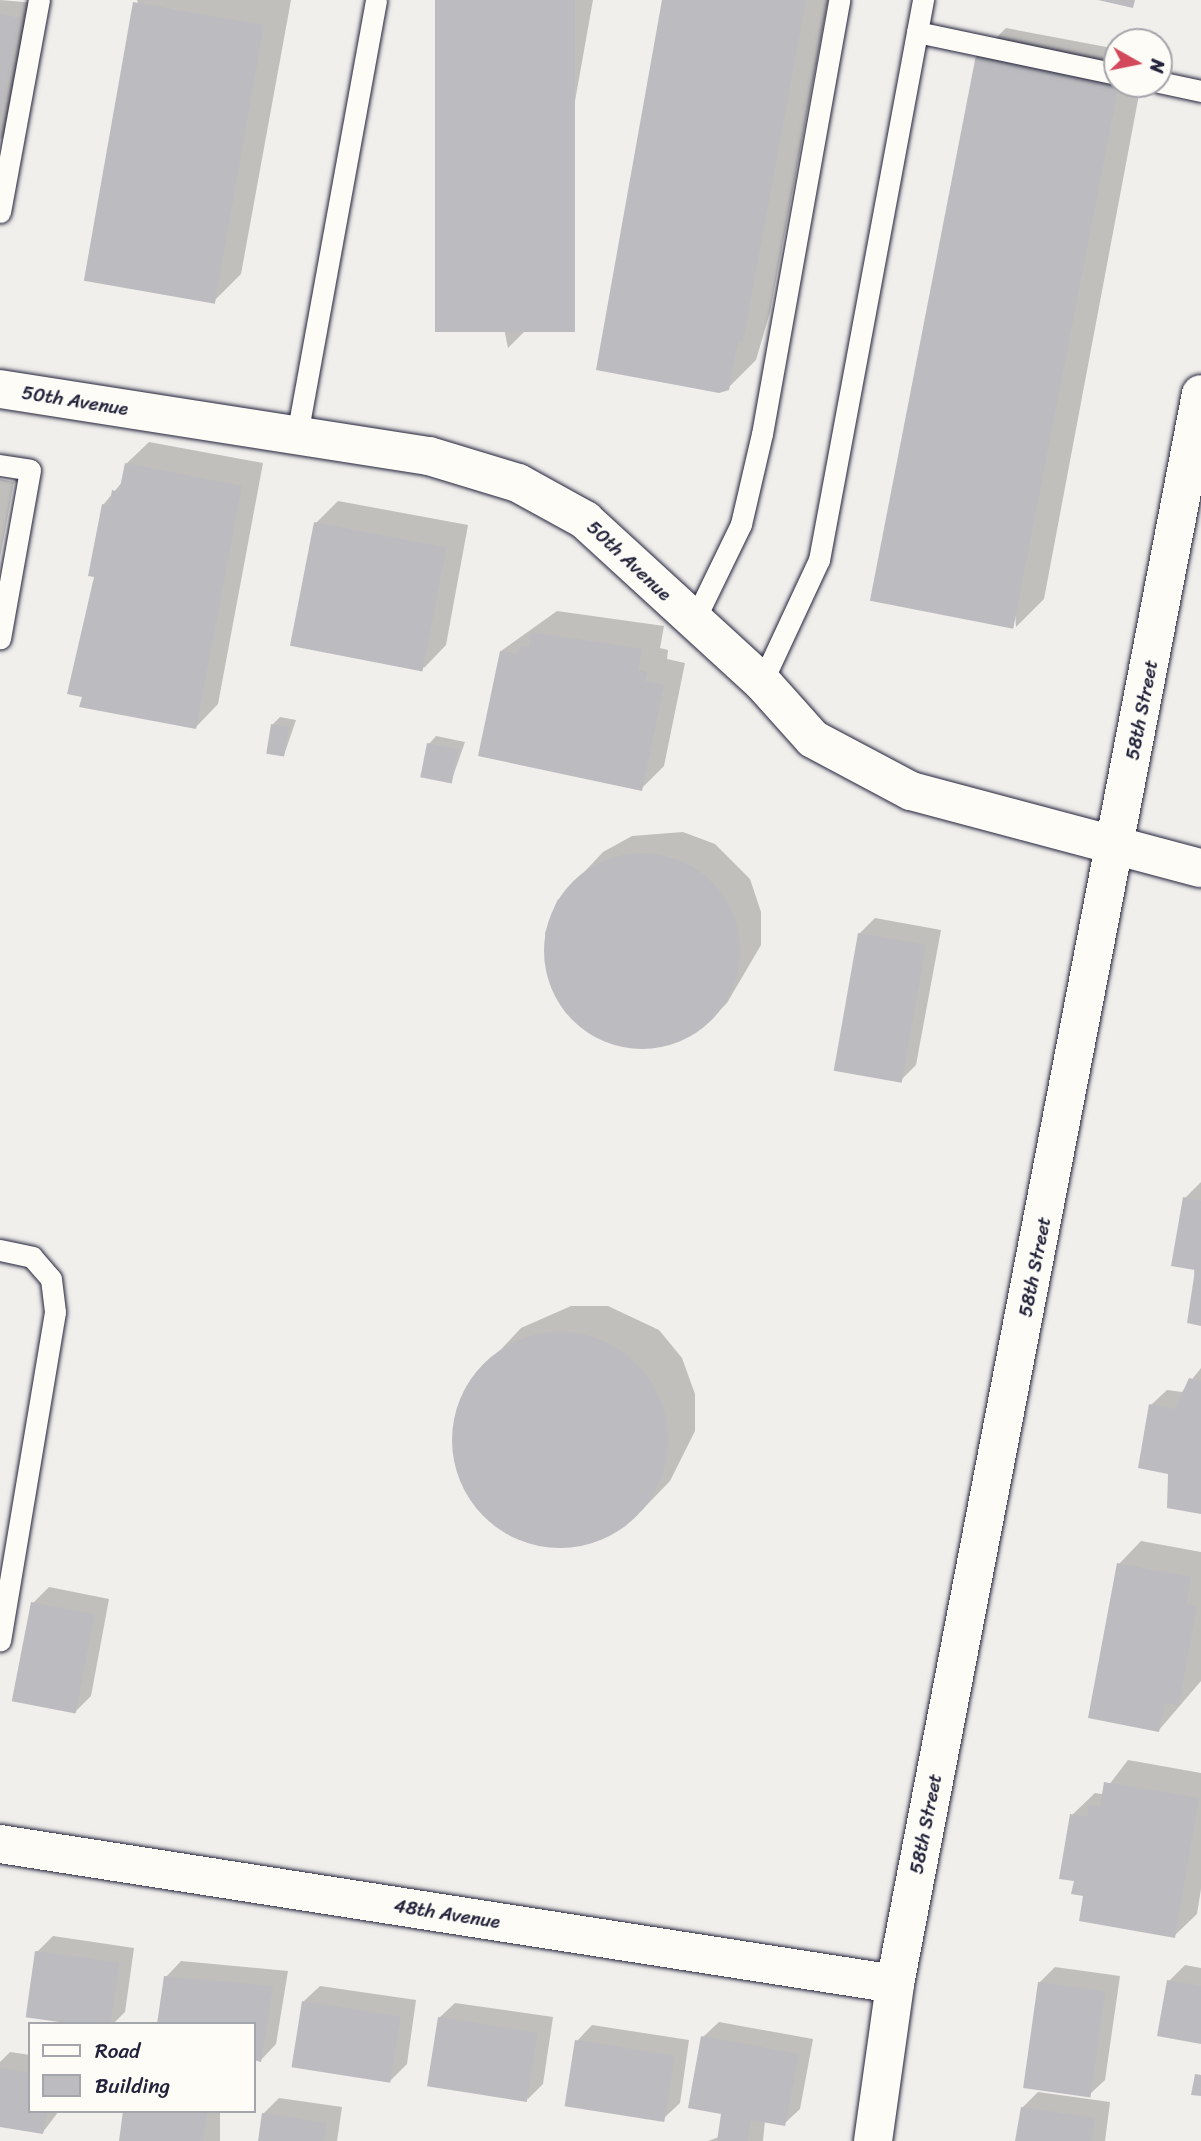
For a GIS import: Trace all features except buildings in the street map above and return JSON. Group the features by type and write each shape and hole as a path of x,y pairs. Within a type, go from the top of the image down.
{"street":[{"name":"50th Avenue","path":"0,389 429,456 518,483 585,520 762,682 813,738 911,791 1116,848 1201,868"},
{"name":"58th Street","path":"873,2141 895,1984 1116,848 1201,394"},
{"name":"48th Avenue","path":"0,1844 895,1984"}],"lane":[{"path":"0,212 39,0"},
{"path":"297,435 376,0"},
{"path":"694,621 741,524 762,434 839,0"},
{"path":"762,682 819,560 923,0"},
{"path":"917,32 1103,71"},
{"path":"1173,85 1201,91"},
{"path":"0,465 30,470 0,638"},
{"path":"0,1251 32,1257 51,1279 55,1312 0,1640"}]}
